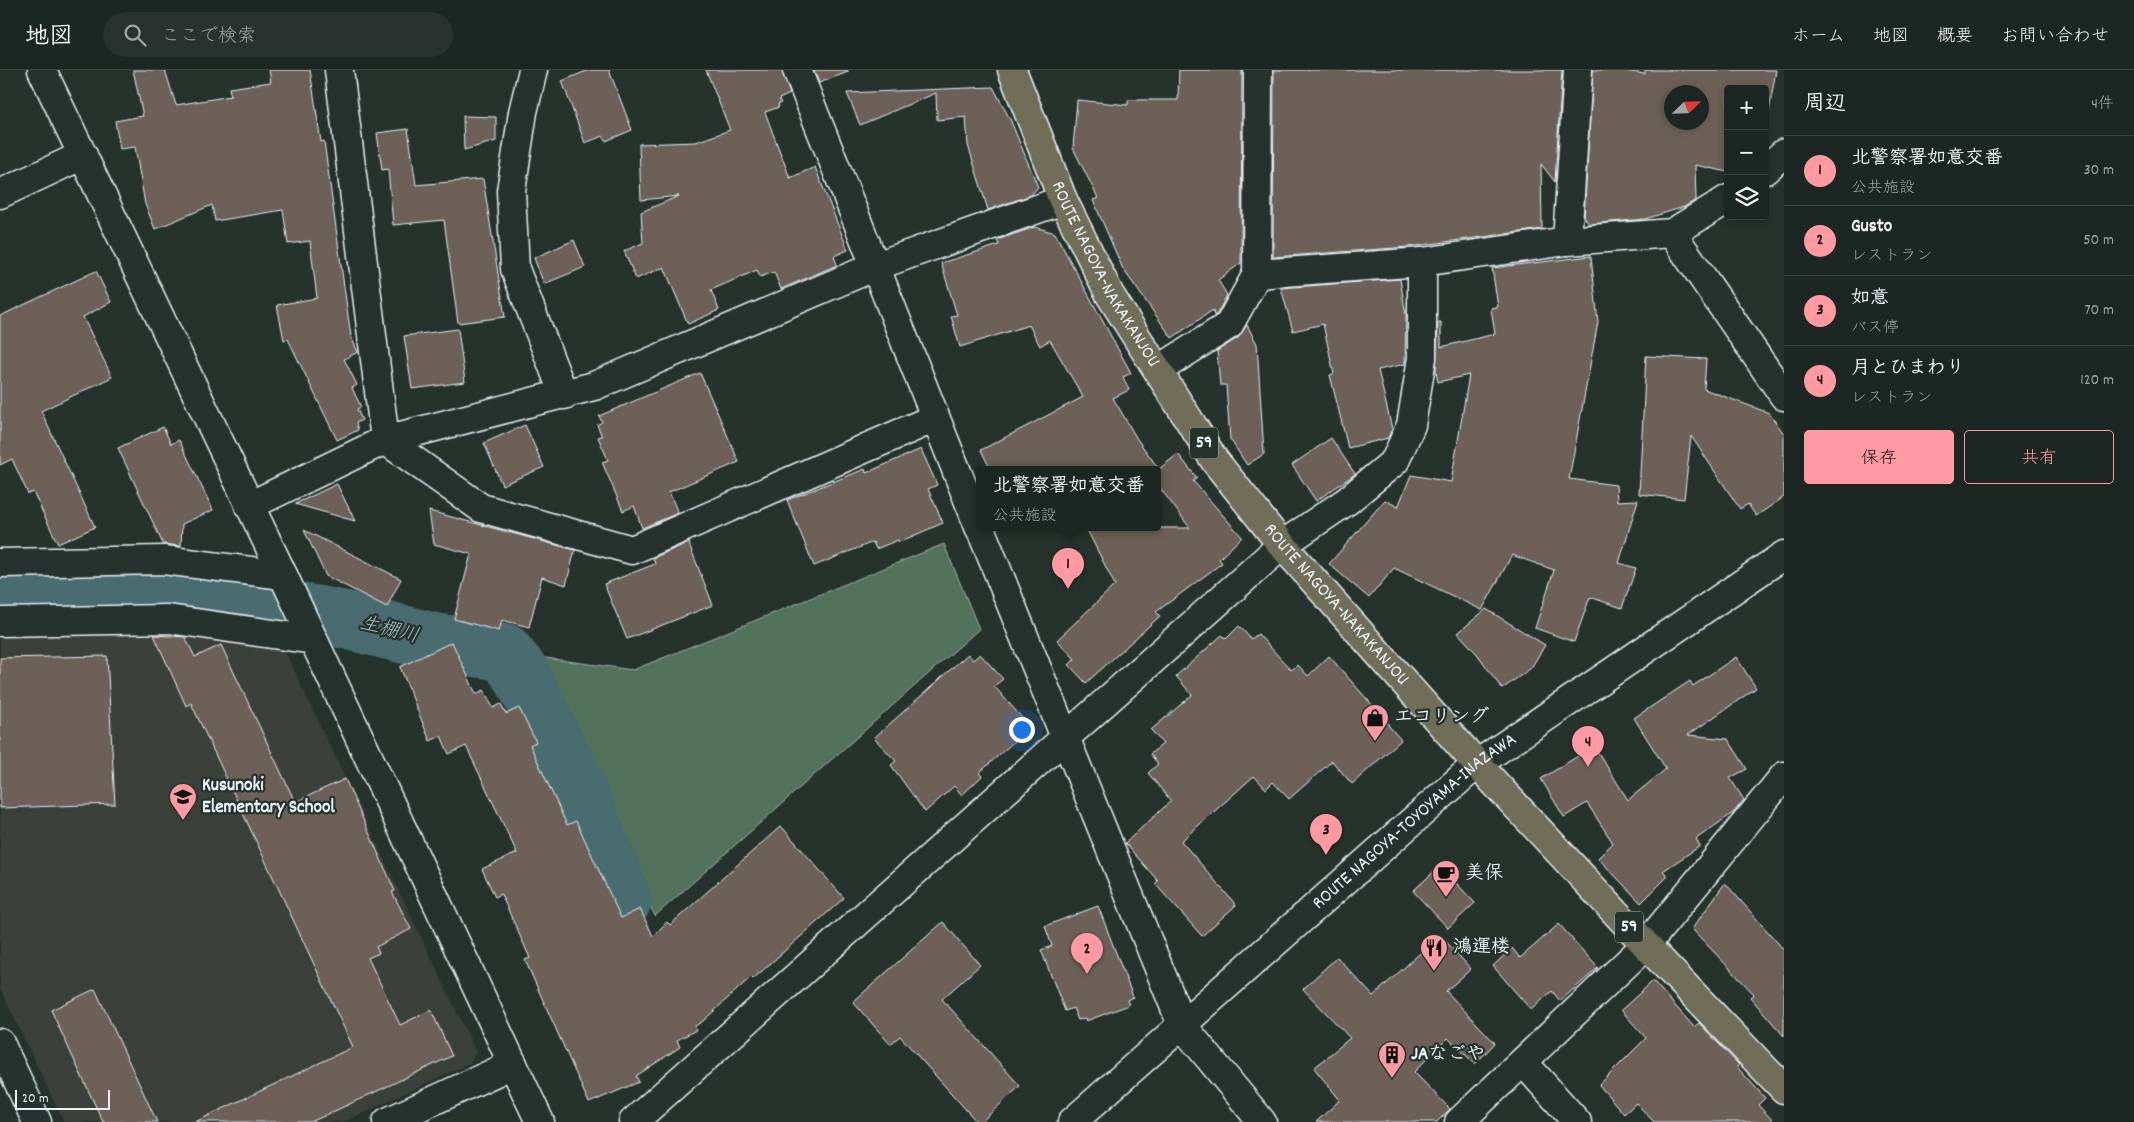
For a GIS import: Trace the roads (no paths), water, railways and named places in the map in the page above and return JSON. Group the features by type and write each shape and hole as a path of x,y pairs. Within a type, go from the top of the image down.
{"main road":[{"name":"ROUTE NAGOYA-NAKAKANJOU","path":"1012,70 1063,200 1110,295 1215,461 1282,545 1477,764 1784,1089"}],"street":[{"path":"42,70 314,640 540,1122"},
{"path":"339,70 385,440 481,508 632,550 935,418"},
{"path":"533,70 523,112 510,191 515,269 564,395"},
{"path":"797,70 976,520"},
{"path":"1158,370 1229,325 1256,274 1258,70"},
{"path":"1567,241 1578,70"},
{"path":"1769,167 1784,154"},
{"path":"0,194 83,156"},
{"path":"249,506 385,440 594,386 876,266 1063,200"},
{"path":"1256,274 1422,262 1567,241 1672,233 1724,201"},
{"path":"1672,233 1784,396"},
{"path":"633,1122 1282,545 1347,501 1395,461 1411,426 1422,358 1422,262"},
{"path":"981,531 1182,1025 1262,1122"},
{"name":"ROUTE NAGOYA-TOYOYAMA-INAZAWA","path":"1072,1122 1477,764 1784,555"},
{"path":"1,560 164,560 283,575"},
{"path":"0,622 168,619 314,640"},
{"path":"1459,1122 1524,1063 1646,945 1784,776"},
{"path":"0,1043 38,1122"},
{"path":"1524,1063 1577,1122"},
{"path":"387,1122 513,1064"}],"waterway":[{"name":"生棚川","path":"0,590 83,586 163,587 346,620 434,642 504,652 521,674 574,781 623,900"}],"place":[{"name":"北警察署如意交番","path":"1068,589"},
{"name":"エコリング","path":"1375,742"},
{"name":"月とひまわり","path":"1588,767"},
{"name":"Kusunoki Elementary School","path":"183,821"},
{"name":"如意","path":"1326,855"},
{"name":"美保","path":"1446,898"},
{"name":"鴻運楼","path":"1434,972"},
{"name":"Gusto","path":"1087,974"},
{"name":"JAなごや","path":"1392,1079"}]}
